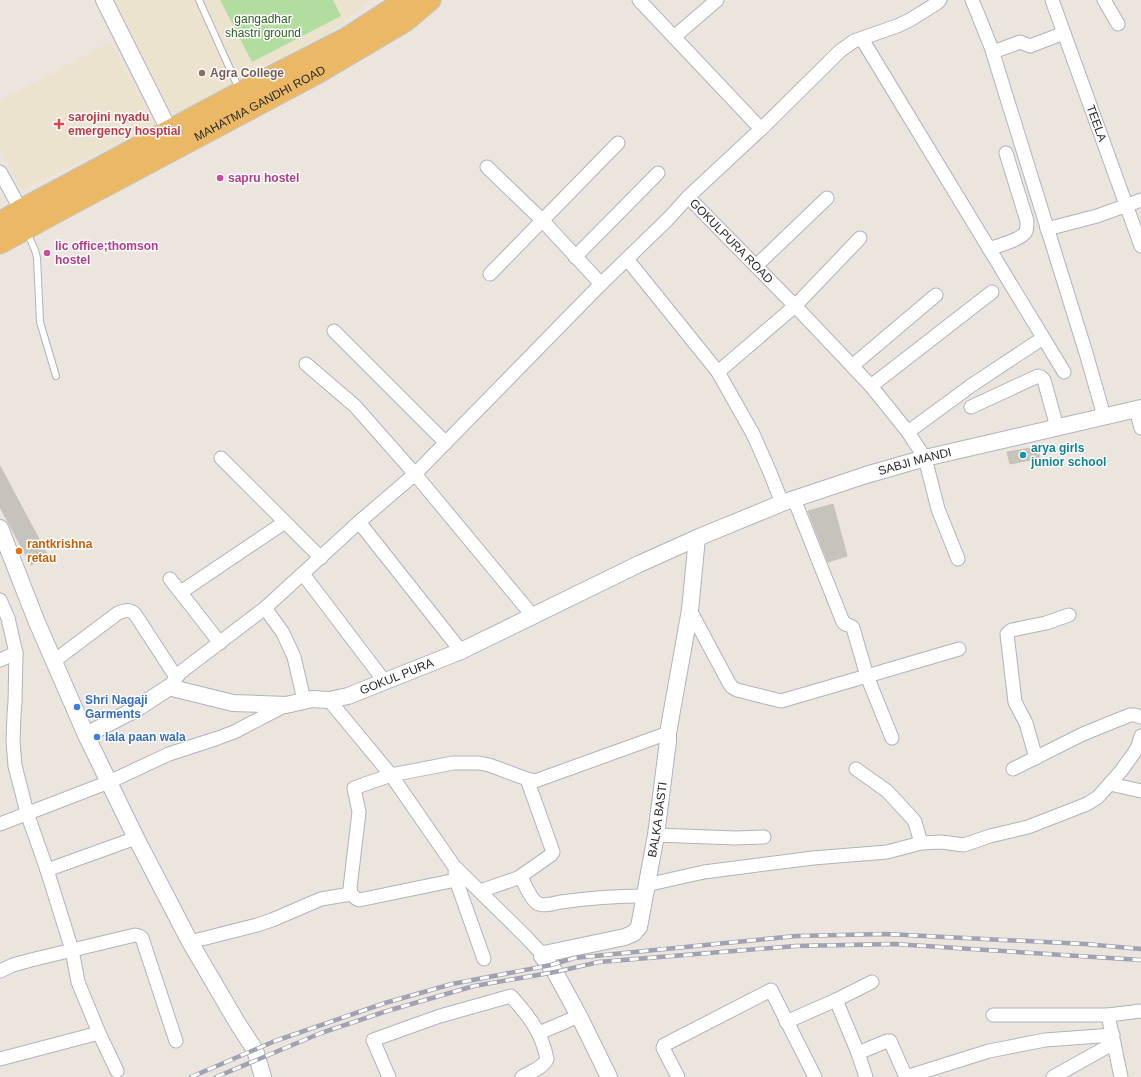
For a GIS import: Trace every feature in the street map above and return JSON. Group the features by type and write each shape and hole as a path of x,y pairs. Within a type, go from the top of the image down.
{"highway":[{"name":"MAHATMA GANDHI ROAD","path":"0,242 23,219 169,130 347,38 406,0"},
{"name":"MAHATMA GANDHI ROAD","path":"0,223 23,219 63,208 317,73 405,21 430,0"}],"street":[{"path":"104,0 169,130"},
{"path":"641,0 761,129"},
{"path":"674,37 717,0"},
{"name":"GOKULPURA ROAD","path":"940,0 910,20 854,41 840,51 761,129 688,197 872,386 908,432 925,458 938,509 958,559"},
{"path":"972,0 993,52 1104,416"},
{"name":"TEELA","path":"1052,0 1141,246"},
{"path":"1104,0 1118,24"},
{"path":"993,52 1020,42 1030,46 1064,33"},
{"path":"862,39 1064,372"},
{"path":"490,274 618,143"},
{"path":"989,249 1018,238 1025,234 1027,230 1027,222 1006,153"},
{"path":"488,167 542,220 600,284"},
{"path":"0,172 23,219"},
{"path":"575,257 658,173"},
{"path":"86,735 136,709 172,682 188,666 265,608 359,522 415,474 600,284 668,219 688,197"},
{"path":"756,266 827,198"},
{"path":"1047,229 1097,216 1141,200"},
{"path":"718,372 795,306 860,238"},
{"path":"626,259 718,372 753,434 769,470 788,501 843,622 846,625 852,626 853,628 868,676 892,738"},
{"path":"872,386 992,292"},
{"path":"852,366 936,295"},
{"path":"334,331 446,443"},
{"path":"908,432 972,385 1043,338"},
{"path":"306,364 355,406 415,474 532,616"},
{"path":"971,407 1038,376 1042,377 1044,380 1057,427"},
{"path":"1139,409 1141,428"},
{"name":"SABJI MANDI","path":"696,538 788,501 866,475 925,458 1139,409"},
{"path":"221,458 320,558"},
{"path":"181,592 285,522"},
{"path":"359,522 461,651"},
{"path":"0,528 4,553 36,620 86,735 136,838 190,942 255,1050 263,1077"},
{"name":"GOKUL PURA","path":"172,682 172,688 233,703 286,705 304,700 319,698 329,700 348,696 461,651 639,564 696,538"},
{"name":"BALKA BASTI","path":"542,955 625,937 634,933 639,927 656,835 668,733 690,610 696,538"},
{"path":"303,574 385,682"},
{"path":"170,579 220,643"},
{"path":"0,600 8,618 16,653 13,741 15,766 27,813 47,870 72,950 78,982 99,1033 117,1071"},
{"path":"265,608 283,633 294,657 304,700"},
{"path":"54,661 118,613 126,610 132,610 172,682"},
{"path":"690,610 732,687 737,690 781,701 960,649"},
{"path":"1036,758 1026,723 1015,702 1007,634 1012,630 1050,622 1069,616"},
{"path":"0,660 16,653"},
{"path":"329,700 391,775 454,866 526,937 551,965 579,1016 609,1077"},
{"path":"0,824 109,782 169,754 234,732 286,705"},
{"path":"1013,769 1083,734 1110,723 1130,715 1141,717"},
{"path":"456,880 359,900 354,898 351,894 350,888 359,812 354,788 391,775 453,763 489,765 535,781 668,733"},
{"path":"521,876 533,899 540,904 585,898 622,896 645,891 704,872 813,858 887,852 921,843 941,842 964,845 990,836 1028,827 1088,804 1098,797 1110,784 1134,753 1141,736"},
{"path":"856,769 886,791 912,818 915,822 921,843"},
{"path":"480,891 521,876 553,852 527,779"},
{"path":"1110,784 1134,790"},
{"path":"656,835 735,838 764,837"},
{"path":"47,870 136,838"},
{"path":"454,866 456,880 484,959"},
{"path":"190,942 257,925 322,899 351,894"},
{"path":"0,971 13,965 31,960 135,935 139,936 142,938 176,1041"},
{"path":"786,1022 872,982"},
{"path":"678,1077 663,1048 664,1045 770,990 816,1077"},
{"path":"388,1077 373,1040 440,1016 511,996 527,1014 539,1033 547,1059 546,1063 541,1067 522,1077"},
{"path":"836,1000 858,1053 866,1077"},
{"path":"993,1015 1115,1014 1141,1011"},
{"path":"1115,1014 1113,1039 1121,1077"},
{"path":"539,1033 579,1016"},
{"path":"0,1059 99,1033"},
{"path":"858,1053 890,1041 906,1077 989,1051 1038,1041 1113,1039"},
{"path":"1053,1077 1113,1039"}],"lane":[{"path":"199,0 241,92"},
{"path":"23,219 37,258 40,322 56,376"}],"shaded area":[{"name":"Agra College","path":"114,0 371,0 331,32 194,107 171,114"},
{"path":"111,42 155,127 21,190 0,148 0,100"}],"green space":[{"name":"gangadhar shastri ground","path":"220,0 333,0 341,16 252,62"}],"building":[{"name":"arya girls junior school","path":"1037,447 1040,458 1010,464 1007,452"},
{"path":"0,466 48,556 31,565 0,507"},
{"path":"833,504 847,556 828,562 808,511"}],"railway":[{"path":"191,1077 275,1041 385,1003 452,984 551,965 574,958 796,936 886,934 1085,944 1141,949"},
{"path":"216,1077 321,1033 387,1011 474,986 555,972 599,962 796,946 894,944 1141,960"}],"place":[{"name":"Agra College","path":"202,73"},
{"name":"sarojini nyadu emergency hosptial","path":"59,124"},
{"name":"sapru hostel","path":"220,178"},
{"name":"lic office;thomson hostel","path":"47,253"},
{"name":"arya girls junior school","path":"1023,455"},
{"name":"rantkrishna retau","path":"19,551"},
{"name":"Shri Nagaji Garments","path":"77,707"},
{"name":"lala paan wala","path":"97,737"}]}
